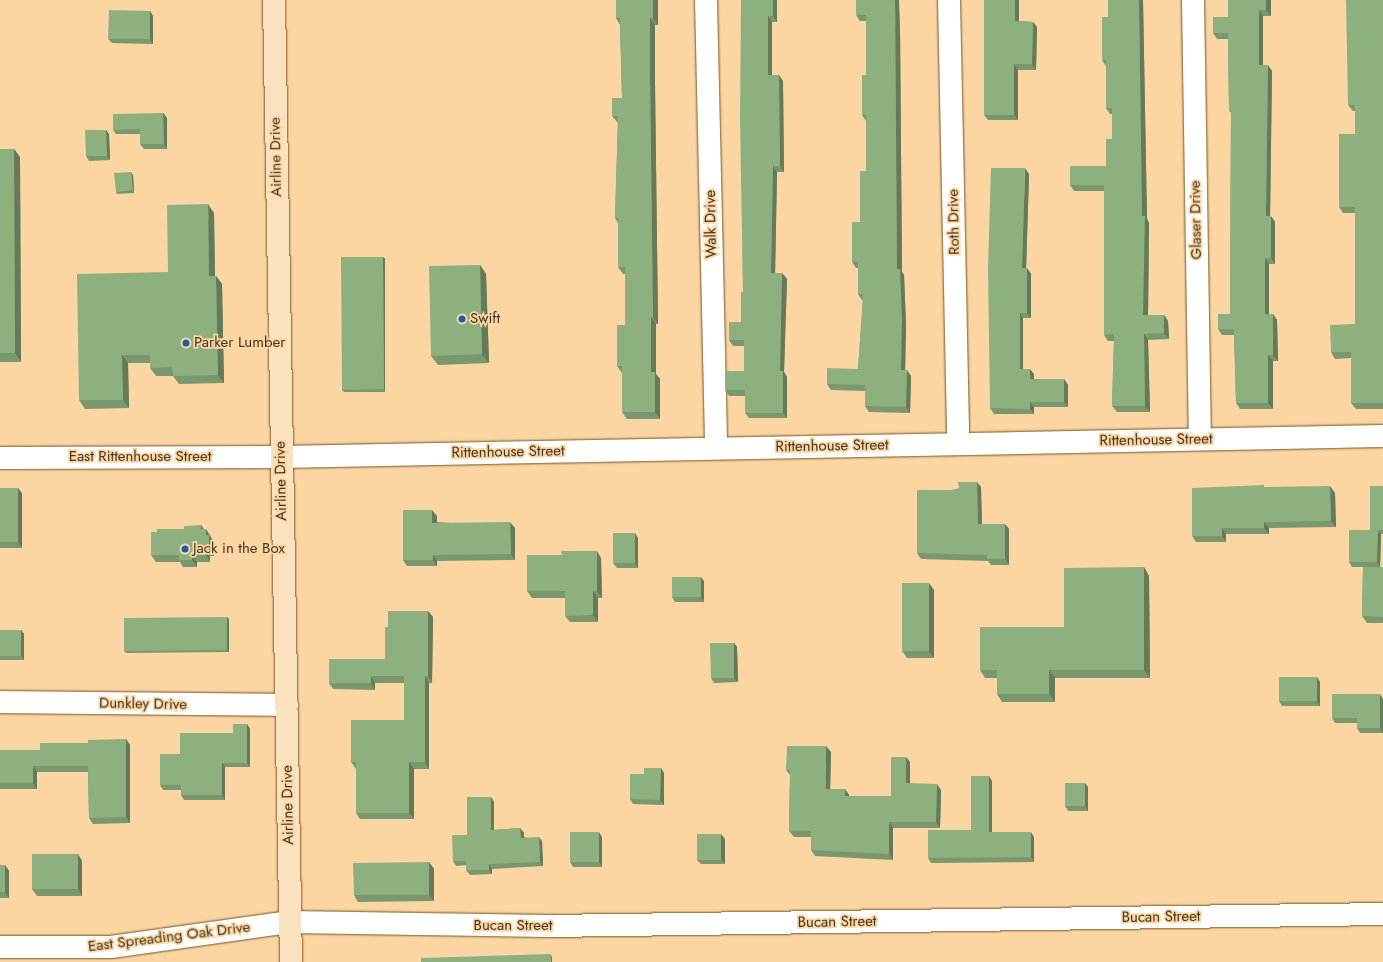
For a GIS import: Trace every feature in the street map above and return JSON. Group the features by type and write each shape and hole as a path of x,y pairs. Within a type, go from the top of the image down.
{"main road":[{"name":"Airline Drive","path":"274,0 291,962"}],"street":[{"name":"Walk Drive","path":"706,0 716,448"},
{"name":"Roth Drive","path":"949,0 958,444"},
{"name":"Glaser Drive","path":"1193,0 1200,439"},
{"name":"Rittenhouse Street","path":"281,456 1383,436"},
{"name":"East Rittenhouse Street","path":"0,458 281,456"},
{"name":"Dunkley Drive","path":"0,702 287,705"},
{"name":"Bucan Street","path":"290,922 547,926 1383,914"},
{"name":"East Spreading Oak Drive","path":"0,947 74,955 111,947 290,922"}],"building":[{"path":"616,0 653,0 653,18 650,18 653,317 651,317 651,372 655,372 655,412 622,412 622,366 617,366 617,325 625,325 625,267 618,267 618,218 615,218 618,116 612,116 612,98 622,98 620,18 616,18"},
{"path":"741,0 773,0 773,16 768,16 768,75 779,75 780,166 773,166 771,273 782,273 780,371 783,371 783,413 745,413 745,390 725,390 725,371 744,371 744,340 729,340 729,322 741,322 741,292 743,292 740,118"},
{"path":"856,0 895,0 897,269 900,269 902,320 901,370 907,370 906,407 865,406 865,385 827,384 827,368 858,369 863,294 858,294 858,262 852,262 852,222 860,222 860,171 866,171 866,115 862,115 862,75 866,75 866,15 856,15"},
{"path":"984,0 1015,0 1015,21 1033,22 1032,64 1014,64 1014,115 984,115"},
{"path":"1108,0 1139,0 1142,216 1145,216 1143,315 1164,315 1164,333 1144,334 1145,406 1112,406 1114,334 1104,335 1104,185 1070,185 1070,166 1106,166 1106,139 1112,139 1112,108 1106,108 1106,60 1102,60 1102,17 1108,17"},
{"path":"1228,0 1266,0 1266,10 1259,10 1259,65 1268,65 1266,216 1271,216 1271,258 1265,258 1265,314 1273,314 1273,355 1268,355 1268,403 1236,403 1234,329 1218,329 1218,314 1230,314 1231,110 1229,110 1228,33 1213,33 1213,17 1228,17"},
{"path":"1346,0 1383,0 1383,403 1351,403 1351,352 1331,352 1330,325 1355,324 1355,207 1339,207 1339,134 1355,134 1355,105 1348,105"},
{"path":"109,10 150,11 150,39 108,39"},
{"path":"163,113 164,144 140,144 140,129 113,130 113,114"},
{"path":"85,130 106,130 107,156 86,156"},
{"path":"0,149 14,149 15,353 0,353"},
{"path":"991,168 1025,168 1022,268 1027,268 1027,313 1020,313 1020,369 1030,369 1030,379 1064,379 1064,402 1030,402 1030,409 990,408 988,268"},
{"path":"131,172 133,190 116,192 114,173"},
{"name":"Parker Lumber","path":"208,204 209,276 216,276 218,375 173,376 172,367 150,368 150,355 122,355 123,400 79,400 77,274 168,272 167,205"},
{"path":"341,257 383,257 384,389 342,390"},
{"name":"Swift","path":"480,265 482,354 431,356 429,266"},
{"path":"958,482 977,482 978,524 1005,524 1005,559 987,559 987,555 917,553 917,490 952,490 959,488"},
{"path":"1264,485 1264,487 1330,486 1331,521 1264,522 1264,528 1222,528 1222,536 1192,536 1192,488"},
{"path":"1370,486 1383,486 1383,530 1370,530"},
{"path":"0,488 18,488 18,542 0,542"},
{"path":"403,510 432,510 432,523 510,522 511,554 433,555 433,560 403,560"},
{"name":"Jack in the Box","path":"201,525 201,529 206,529 206,535 209,535 209,550 206,550 206,555 192,555 192,560 179,560 179,555 151,555 151,532 157,532 157,529 184,529 184,526"},
{"path":"1349,530 1378,530 1377,562 1349,562"},
{"path":"613,533 635,533 635,563 613,563"},
{"path":"561,551 597,551 597,591 593,591 593,615 565,616 565,591 527,591 527,555 562,555"},
{"path":"1144,567 1144,670 1049,670 1049,694 997,694 997,670 980,670 980,627 1064,627 1064,568"},
{"path":"1363,567 1383,567 1383,617 1362,616"},
{"path":"672,577 701,577 701,597 672,597"},
{"path":"902,583 929,583 929,651 902,651"},
{"path":"388,611 428,611 428,676 425,676 425,762 409,762 409,813 356,813 356,762 351,762 351,720 404,720 404,676 371,676 371,683 329,683 329,659 385,659 385,627 388,627"},
{"path":"227,617 227,650 124,651 124,618"},
{"path":"0,630 21,630 21,656 0,656"},
{"path":"710,643 734,643 734,678 711,678"},
{"path":"1279,677 1317,677 1317,701 1279,701"},
{"path":"1332,694 1380,694 1380,728 1357,728 1357,718 1332,718"},
{"path":"233,724 247,724 247,763 222,763 222,795 181,795 181,785 160,785 160,754 180,754 180,733 233,733"},
{"path":"126,739 126,817 89,818 88,766 33,766 33,783 0,783 0,750 40,750 40,743 88,743 88,740"},
{"path":"787,746 826,746 826,789 845,789 845,796 891,796 891,757 906,757 906,783 937,784 936,822 889,822 889,854 811,850 811,831 789,831 790,770 786,770"},
{"path":"644,768 661,768 660,800 630,799 630,774 644,774"},
{"path":"971,776 989,776 989,832 1031,832 1031,857 928,858 928,830 971,830"},
{"path":"1065,783 1085,783 1085,806 1065,806"},
{"path":"467,797 491,797 491,830 520,828 521,838 539,837 540,862 489,864 489,870 466,870 466,861 453,861 452,835 467,835"},
{"path":"570,832 599,832 599,862 570,862"},
{"path":"697,834 721,834 721,860 697,860"},
{"path":"32,854 78,854 78,889 32,889"},
{"path":"429,862 429,895 354,895 353,863"},
{"path":"0,865 5,865 5,892 0,892"},
{"path":"550,954 551,962 421,962 421,958"}],"place":[{"name":"Swift","path":"462,319"},
{"name":"Parker Lumber","path":"186,343"},
{"name":"Jack in the Box","path":"185,549"}]}
